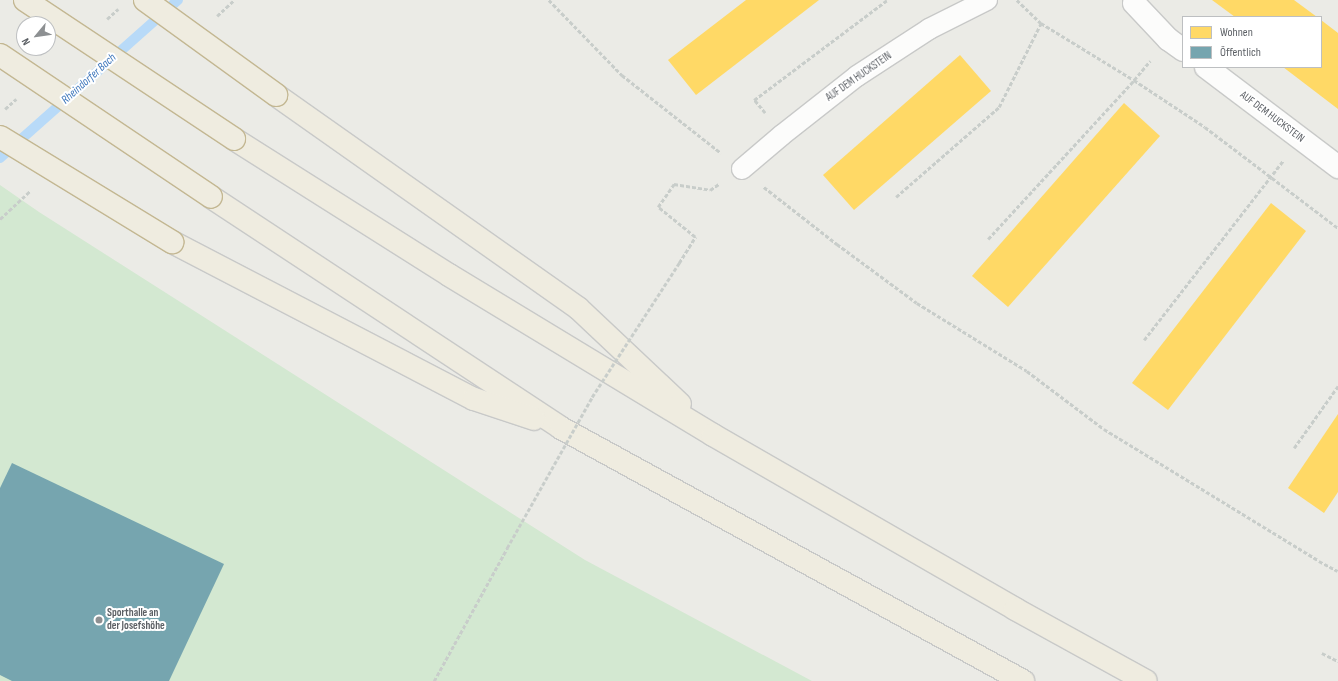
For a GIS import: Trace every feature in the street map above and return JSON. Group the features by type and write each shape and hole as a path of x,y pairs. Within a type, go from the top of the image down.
{"highway":[{"path":"25,0 234,139 449,275 713,435 1001,601 1146,681"},
{"path":"145,0 276,95 578,308 713,435"},
{"path":"0,55 211,197 562,428 1023,681"},
{"path":"0,137 172,242 474,399 562,428"}],"street":[{"path":"1130,2 1175,44"},
{"name":"AUF DEM HUCKSTEIN","path":"1207,68 1338,167"}],"lane":[{"name":"AUF DEM HUCKSTEIN","path":"742,169 782,135 857,76 929,30 987,0"}],"path":[{"path":"550,0 622,74 681,124 742,169 837,244 917,303 1027,371 1104,429 1319,562 1338,571"},
{"path":"782,135 754,100 887,0"},
{"path":"1017,0 1041,23 1134,80 1205,127 1338,228"},
{"path":"896,197 999,107 1041,23"},
{"path":"988,239 1134,80 1175,44"},
{"path":"1144,340 1300,138"},
{"path":"434,681 592,397 695,237 658,207 674,184 710,190 742,169"},
{"path":"1294,448 1338,386"},
{"path":"1322,653 1338,661"}],"green space":[{"path":"0,185 39,212 585,560 812,681 0,681"}],"building: Wohnen":[{"path":"746,0 819,0 696,95 668,60"},
{"path":"1212,0 1294,0 1316,16 1234,16"},
{"path":"1322,21 1338,33 1338,109 1284,68 1322,68"},
{"path":"960,55 991,91 854,210 823,175"},
{"path":"1124,103 1160,136 1008,307 972,276"},
{"path":"1271,203 1306,231 1168,410 1132,383"},
{"path":"1338,414 1338,492 1324,513 1288,488"}],"building: Öffentlich":[{"name":"Sporthalle an der Josefshöhe","path":"12,463 224,564 169,681 12,681 0,675 0,488"}],"waterway":[{"name":"Rheindorfer Bach","path":"0,158 178,0"}],"place":[{"name":"Sporthalle an der Josefshöhe","path":"99,620"}]}
